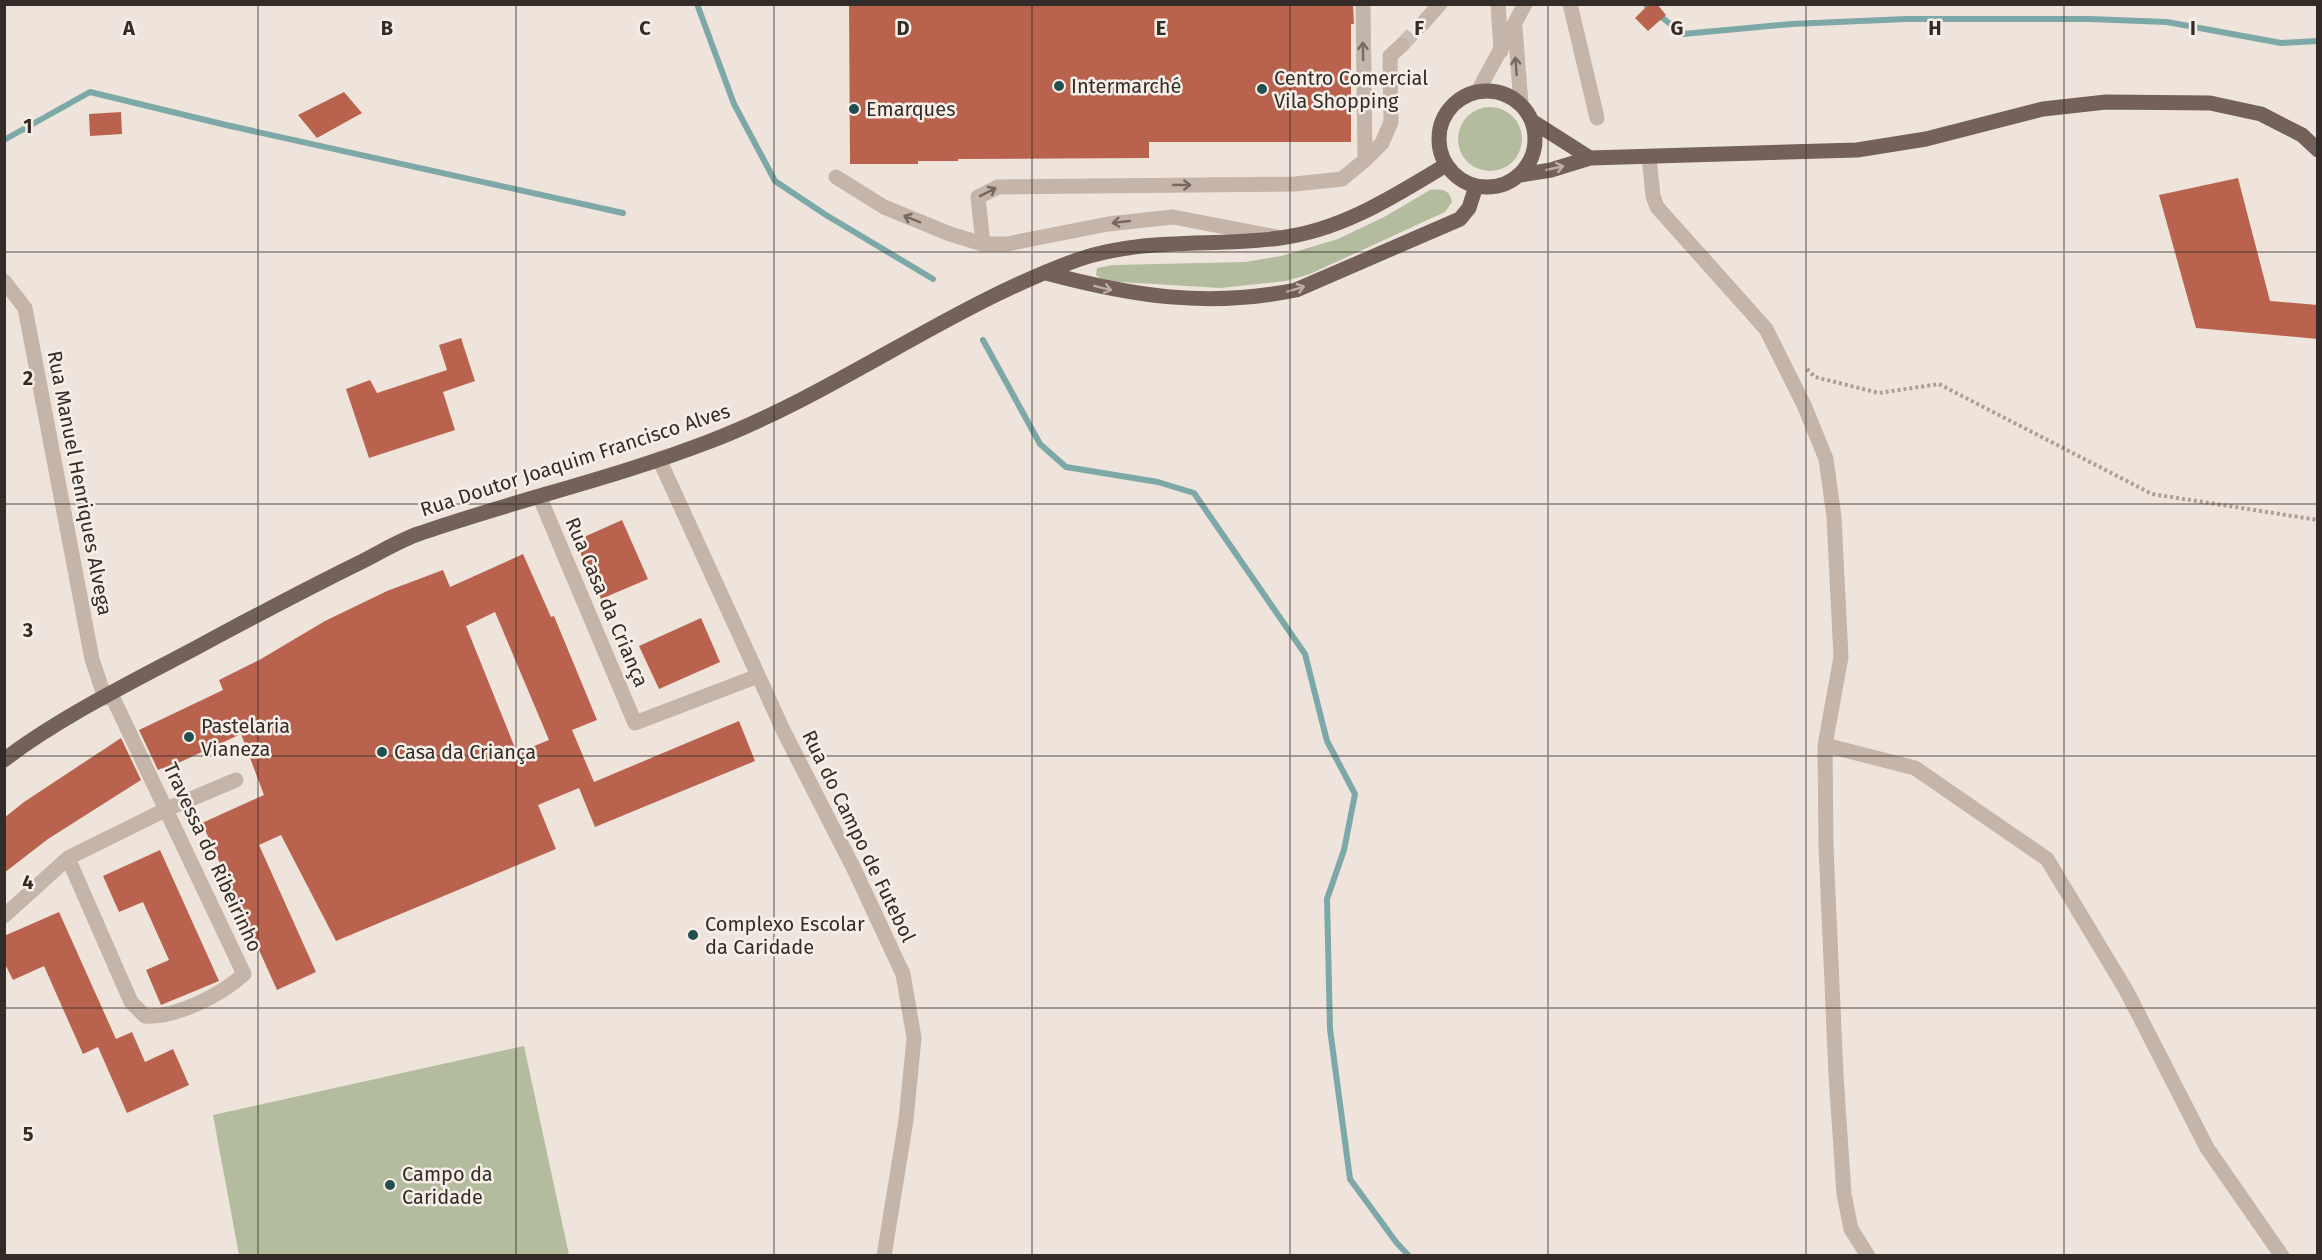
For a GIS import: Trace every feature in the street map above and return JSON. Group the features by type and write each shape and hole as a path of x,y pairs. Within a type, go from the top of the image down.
{"main road":[{"path":"1478,91 1494,91 1508,95 1521,104 1532,121 1535,135 1534,150 1529,163 1520,175 1506,184 1489,188 1476,186 1457,178 1446,165 1439,151 1438,135 1442,120 1451,106 1463,96 1478,91"},
{"path":"1520,175 1551,170 1590,158 1857,150 1926,139 2043,109 2106,102 2210,103 2261,114 2302,135 2318,150"},
{"path":"1532,121 1590,158"},
{"name":"Rua Doutor Joaquim Francisco Alves","path":"4,760 20,748 108,696 285,599 418,534 540,498 708,442 764,418 871,365 952,315 1046,273 1110,250 1282,238 1326,228 1349,219 1446,165"},
{"path":"1046,273 1114,291 1183,299 1228,300 1268,296 1296,290 1460,219 1469,208 1476,186"}],"street":[{"path":"1363,4 1365,160"},
{"path":"1423,23 1440,4"},
{"path":"1498,4 1501,51"},
{"path":"1478,91 1515,28 1526,4"},
{"path":"1570,4 1597,118"},
{"path":"1515,28 1521,104"},
{"path":"983,244 978,197 998,187 1295,184 1342,179 1382,143 1391,122 1390,56 1402,45"},
{"path":"1649,157 1653,196 1657,207 1766,329 1804,405 1826,459 1834,517 1841,657 1826,745 1827,858 1844,1194 1851,1229 1868,1256"},
{"path":"836,177 884,207 950,234 983,244 1007,244 1108,224 1173,217 1282,238"},
{"name":"Rua Manuel Henriques Alvega","path":"4,281 25,308 92,659 108,696"},
{"name":"Rua do Campo de Futebol","path":"659,459 758,676 903,974 914,1038 906,1120 884,1256"},
{"name":"Rua Casa da Criança","path":"540,498 635,723 758,676"},
{"name":"Travessa do Ribeirinho","path":"68,858 131,1002 145,1016 162,1017 227,989 244,974 167,809 108,696"},
{"path":"1826,745 1915,768 2047,859 2126,990 2207,1148 2282,1256"},
{"path":"4,916 68,858 167,809 236,780"}],"path":[{"path":"1799,361 1815,377 1879,393 1939,384 2152,494 2318,520"}],"green space":[{"path":"1490,107 1508,112 1513,116 1517,121 1522,139 1517,157 1513,162 1508,166 1490,171 1472,166 1467,162 1463,157 1458,139 1463,121 1467,116 1472,112"},
{"path":"1430,190 1441,190 1449,194 1452,202 1445,212 1310,274 1286,281 1220,288 1104,281 1096,275 1097,268 1113,265 1245,262 1281,256 1338,239 1386,216"},
{"name":"Campo da Caridade","path":"524,1046 569,1255 239,1255 213,1115"}],"building":[{"name":"Centro Comercial Vila Shopping","path":"849,4 1353,4 1351,142 1149,142 1149,158 958,159 958,161 918,161 918,164 850,164"},
{"path":"1649,4 1657,4 1666,15 1648,31 1635,18"},
{"path":"344,92 362,113 317,138 298,115"},
{"path":"121,112 122,134 90,136 89,114"},
{"path":"2238,178 2270,301 2318,305 2318,339 2196,328 2159,195"},
{"path":"461,338 475,381 443,392 455,430 369,458 346,389 370,380 377,393 447,370 439,345"},
{"path":"622,520 648,579 601,599 575,541"},
{"name":"Casa da Criança","path":"523,554 551,617 554,616 597,720 572,730 594,782 739,721 755,761 595,827 579,788 538,805 556,849 336,941 281,835 259,845 316,972 277,990 202,823 264,795 241,734 163,770 162,768 158,770 139,730 223,690 219,680 261,659 325,621 387,591 443,570 450,587","holes":["495,612 549,740 517,753 466,626"]},
{"path":"701,618 720,662 659,689 639,646"},
{"path":"121,738 141,780 48,839 4,873 4,818 24,802"},
{"path":"160,850 219,981 161,1005 146,970 169,960 143,902 119,912 103,876"},
{"path":"59,912 116,1039 132,1032 145,1062 173,1049 189,1085 127,1113 98,1047 83,1054 44,966 13,980 4,962 4,936"}],"waterway":[{"path":"697,4 734,104 775,181 826,215 933,279"},
{"path":"1645,4 1683,34 1792,24 1906,19 2089,19 2167,22 2281,43 2318,41"},
{"path":"4,140 90,92 226,125 623,213"},
{"path":"983,340 1040,444 1066,467 1158,482 1194,493 1305,654 1327,741 1355,794 1344,850 1327,899 1330,1029 1350,1179 1396,1242 1409,1256"}],"tunnel":[{"path":"1402,45 1423,23"}],"place":[{"name":"Intermarché","path":"1059,86"},
{"name":"Centro Comercial Vila Shopping","path":"1262,89"},
{"name":"Emarques","path":"854,109"},
{"name":"Pastelaria Vianeza","path":"189,737"},
{"name":"Casa da Criança","path":"382,752"},
{"name":"Complexo Escolar da Caridade","path":"693,935"},
{"name":"Campo da Caridade","path":"390,1185"}]}
